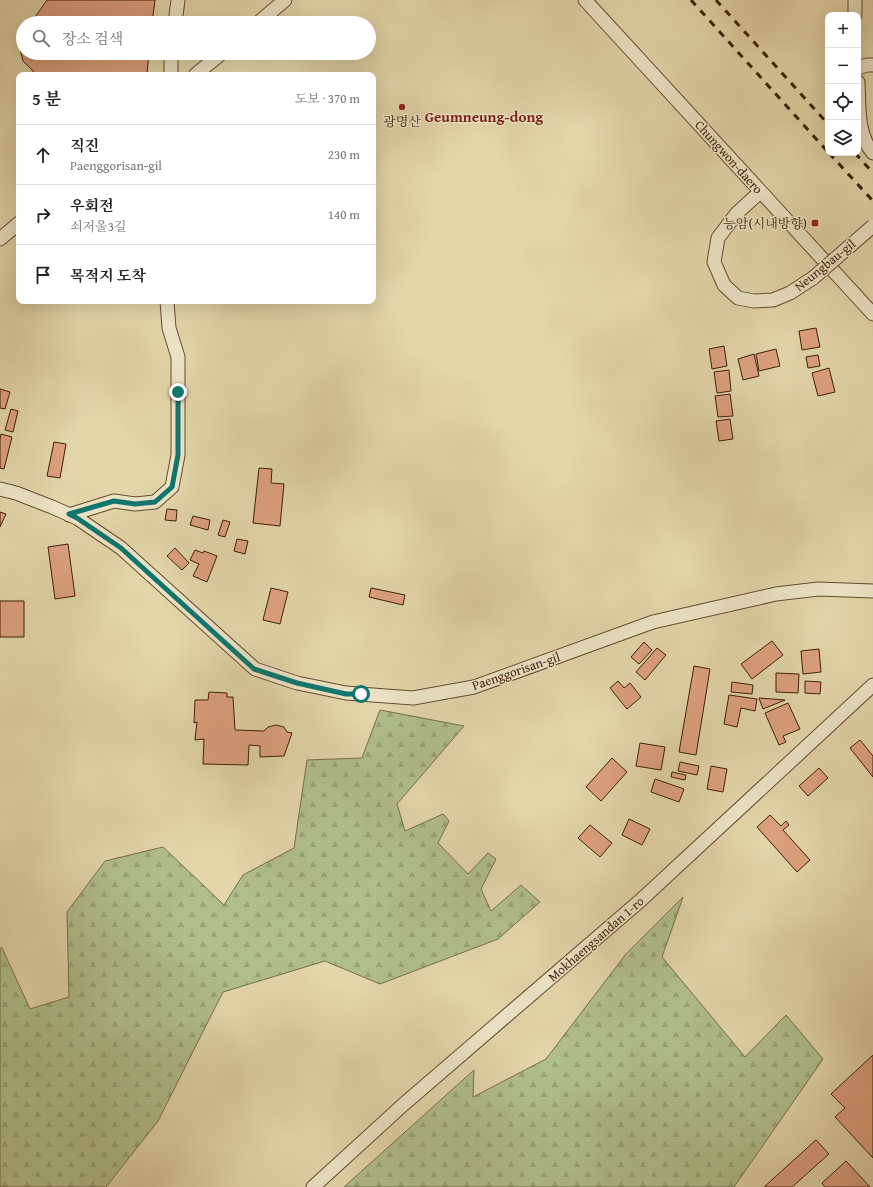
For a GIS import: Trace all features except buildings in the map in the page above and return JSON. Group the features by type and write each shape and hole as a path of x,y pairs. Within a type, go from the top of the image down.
{"street":[{"path":"176,16 178,0"},
{"path":"267,16 286,0"},
{"name":"Chungwon-daero","path":"585,0 873,314"},
{"path":"855,0 855,12"},
{"path":"171,60 171,72"},
{"path":"199,72 213,60"},
{"path":"861,67 873,65"},
{"path":"858,84 861,126 866,143 873,153"},
{"name":"Neungbau-gil","path":"760,192 737,213 718,238 714,262 724,285 738,298 754,301 773,300 790,293 813,278 873,226"},
{"path":"0,239 10,229"},
{"path":"69,514 114,501 135,504 155,502 172,487 178,455 178,357 169,328 167,304"},
{"name":"Paenggorisan-gil","path":"0,489 23,496 69,514 121,548 254,669 297,683 346,694 413,698 474,687 653,622 776,594 818,589 873,591"},
{"name":"Mokhaengsandan 1-ro","path":"313,1187 404,1104 641,900 873,685"}],"green space":[{"path":"380,710 464,726 397,804 405,831 443,814 449,821 438,843 468,874 488,853 496,859 481,889 491,911 521,885 540,902 498,939 380,984 325,961 223,992 158,1121 106,1187 0,1187 0,948 2,948 30,1009 69,997 67,912 105,861 163,847 224,905 243,875 294,848 307,760 362,758"},
{"path":"683,897 662,957 745,1057 786,1015 823,1059 734,1187 344,1187 474,1070 473,1097 546,1059 626,954"}],"railway":[{"path":"691,0 825,149"},
{"path":"716,0 825,121"},
{"path":"832,156 873,201"},
{"path":"858,156 873,173"}],"place":[{"name":"광명산","path":"402,107"},
{"name":"능암(시내방향)","path":"815,223"}],"district":[{"name":"Geumneung-dong","path":"484,116"}],"route":[{"path":"178,392 178,455 172,487 155,502 135,504 114,501 69,514 121,548 254,669 297,683 346,694 361,694"}]}
